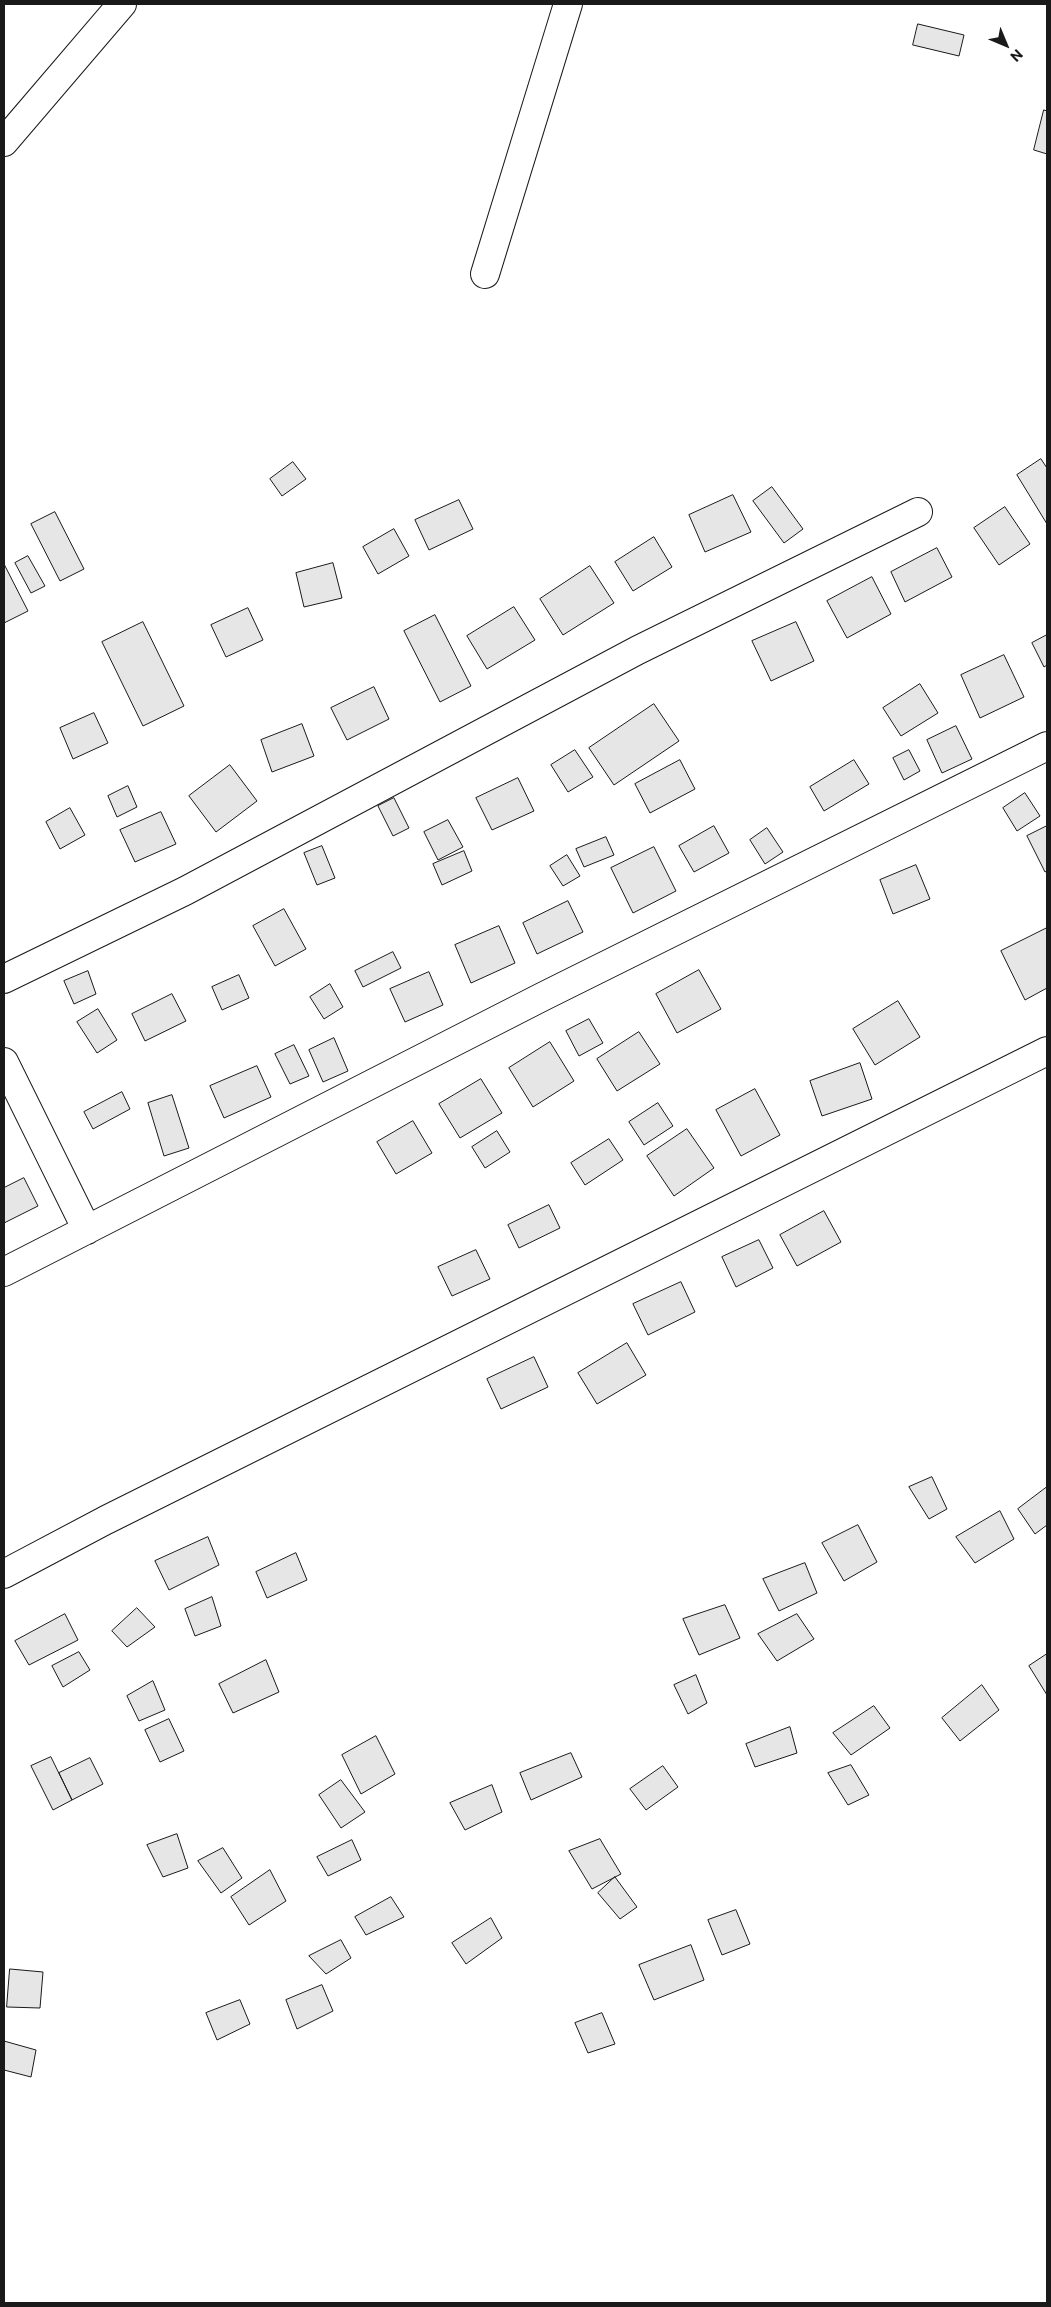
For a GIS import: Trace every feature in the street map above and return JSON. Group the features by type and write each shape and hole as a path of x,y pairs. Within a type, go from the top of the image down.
{"street":[{"path":"4,142 122,4"},
{"path":"485,274 568,4"},
{"path":"4,979 185,891 638,650 918,512"},
{"path":"4,1272 544,996 1047,746"},
{"path":"4,1574 106,1520 1047,1051"},
{"path":"4,1062 87,1230"}],"building":[{"path":"918,24 964,35 959,56 913,45"},
{"path":"1044,110 1047,111 1047,154 1034,150"},
{"path":"1041,459 1047,468 1047,524 1017,475"},
{"path":"293,462 306,479 282,496 270,479"},
{"path":"772,487 803,529 784,543 753,501"},
{"path":"733,495 751,532 705,552 689,515"},
{"path":"459,500 473,529 429,550 415,520"},
{"path":"1005,507 1030,544 999,565 974,528"},
{"path":"55,512 84,569 60,581 31,524"},
{"path":"394,529 409,556 378,574 363,547"},
{"path":"654,537 672,567 633,591 615,562"},
{"path":"937,548 952,577 905,602 891,572"},
{"path":"28,556 45,586 31,593 15,563"},
{"path":"333,563 342,598 304,607 296,573"},
{"path":"4,564 28,611 4,623"},
{"path":"590,566 614,603 563,635 540,599"},
{"path":"872,577 891,614 847,638 827,601"},
{"path":"514,607 535,640 487,669 467,636"},
{"path":"248,608 263,640 226,657 211,625"},
{"path":"435,615 471,686 440,702 404,631"},
{"path":"143,622 184,706 143,726 102,642"},
{"path":"796,622 814,661 771,681 752,641"},
{"path":"1047,635 1047,665 1044,667 1032,643"},
{"path":"1004,655 1024,697 980,718 961,675"},
{"path":"920,684 938,713 901,736 883,708"},
{"path":"374,687 389,719 347,740 331,708"},
{"path":"654,704 679,741 614,785 589,748"},
{"path":"94,713 108,743 73,759 60,728"},
{"path":"302,724 314,756 272,772 261,740"},
{"path":"956,726 972,759 942,773 927,740"},
{"path":"575,750 593,777 568,792 551,765"},
{"path":"909,750 920,771 904,780 893,758"},
{"path":"680,760 695,789 650,813 635,784"},
{"path":"854,760 869,784 824,811 810,787"},
{"path":"230,765 257,801 216,832 189,796"},
{"path":"518,778 534,811 492,830 476,798"},
{"path":"128,786 137,807 117,817 108,796"},
{"path":"1025,793 1040,816 1017,831 1003,808"},
{"path":"394,798 409,828 393,836 378,806"},
{"path":"70,808 85,835 60,849 46,822"},
{"path":"161,812 176,844 135,862 120,830"},
{"path":"448,820 463,847 438,860 424,832"},
{"path":"714,826 729,853 694,872 679,846"},
{"path":"1047,826 1047,871 1045,872 1027,836"},
{"path":"767,828 783,852 765,864 750,840"},
{"path":"606,837 614,855 584,867 576,849"},
{"path":"322,846 335,878 317,885 304,853"},
{"path":"654,847 676,891 633,913 611,868"},
{"path":"464,851 472,871 442,885 433,864"},
{"path":"567,855 580,876 563,886 550,866"},
{"path":"916,865 930,899 893,914 880,880"},
{"path":"568,901 583,932 537,954 523,923"},
{"path":"284,909 306,949 275,966 253,926"},
{"path":"499,926 515,963 471,983 455,945"},
{"path":"1047,928 1047,988 1025,1000 1001,951"},
{"path":"393,952 401,968 363,987 355,971"},
{"path":"699,970 721,1009 677,1033 656,994"},
{"path":"88,971 96,994 74,1004 64,981"},
{"path":"429,972 443,1005 405,1022 390,989"},
{"path":"239,975 249,998 222,1010 212,987"},
{"path":"330,984 343,1007 324,1019 310,997"},
{"path":"172,994 186,1021 145,1041 132,1014"},
{"path":"898,1001 920,1037 875,1065 853,1029"},
{"path":"98,1009 117,1040 97,1053 77,1022"},
{"path":"589,1019 603,1043 579,1056 566,1031"},
{"path":"639,1032 660,1064 617,1091 597,1059"},
{"path":"334,1038 348,1071 323,1082 309,1050"},
{"path":"550,1042 574,1081 533,1107 509,1068"},
{"path":"294,1045 309,1076 290,1084 275,1054"},
{"path":"860,1063 872,1099 822,1116 810,1081"},
{"path":"257,1066 271,1097 224,1118 210,1086"},
{"path":"481,1079 502,1113 460,1138 439,1104"},
{"path":"755,1089 780,1135 741,1156 716,1110"},
{"path":"122,1092 130,1109 93,1129 84,1112"},
{"path":"172,1095 189,1148 164,1156 148,1103"},
{"path":"658,1103 673,1126 644,1145 629,1122"},
{"path":"413,1121 432,1153 396,1174 377,1142"},
{"path":"687,1129 714,1168 674,1196 647,1156"},
{"path":"497,1131 510,1152 485,1168 472,1147"},
{"path":"609,1139 623,1160 585,1185 571,1163"},
{"path":"24,1178 38,1206 4,1223 4,1188"},
{"path":"549,1205 560,1228 519,1248 508,1225"},
{"path":"824,1211 841,1242 797,1266 780,1235"},
{"path":"759,1240 773,1268 736,1287 722,1257"},
{"path":"476,1250 490,1279 452,1296 438,1267"},
{"path":"681,1282 695,1312 648,1335 633,1304"},
{"path":"627,1343 646,1375 597,1404 578,1373"},
{"path":"534,1357 548,1387 501,1409 487,1379"},
{"path":"932,1477 947,1509 929,1519 909,1487"},
{"path":"1047,1487 1047,1525 1035,1534 1018,1509"},
{"path":"1000,1511 1014,1539 975,1563 956,1537"},
{"path":"858,1525 877,1562 844,1581 822,1543"},
{"path":"208,1537 219,1565 169,1590 155,1561"},
{"path":"296,1553 307,1580 267,1598 256,1572"},
{"path":"805,1563 817,1593 779,1611 763,1579"},
{"path":"212,1597 221,1626 195,1636 185,1609"},
{"path":"725,1605 740,1638 699,1655 683,1619"},
{"path":"137,1608 155,1627 127,1647 112,1631"},
{"path":"65,1614 78,1640 29,1665 15,1641"},
{"path":"797,1614 814,1639 777,1661 758,1634"},
{"path":"79,1652 90,1670 63,1687 52,1666"},
{"path":"1047,1654 1047,1695 1029,1666"},
{"path":"266,1660 279,1692 233,1713 219,1684"},
{"path":"696,1675 707,1703 688,1714 674,1685"},
{"path":"153,1681 165,1710 139,1721 127,1696"},
{"path":"982,1685 999,1710 960,1741 942,1718"},
{"path":"874,1706 890,1728 851,1755 833,1733"},
{"path":"169,1719 184,1751 160,1762 145,1730"},
{"path":"790,1727 797,1753 755,1767 746,1744"},
{"path":"376,1736 395,1774 361,1794 342,1755"},
{"path":"571,1753 582,1777 531,1800 520,1773"},
{"path":"51,1757 72,1800 53,1810 31,1766"},
{"path":"90,1758 103,1784 72,1800 59,1773"},
{"path":"851,1765 869,1795 848,1805 828,1773"},
{"path":"663,1766 678,1787 646,1810 630,1789"},
{"path":"341,1780 365,1812 341,1828 319,1795"},
{"path":"492,1785 502,1812 465,1830 450,1803"},
{"path":"177,1834 188,1868 163,1877 147,1845"},
{"path":"600,1839 621,1874 592,1889 569,1851"},
{"path":"352,1840 361,1860 328,1876 317,1857"},
{"path":"223,1848 242,1878 221,1893 198,1861"},
{"path":"270,1870 286,1901 249,1925 231,1897"},
{"path":"615,1877 637,1907 620,1919 598,1893"},
{"path":"391,1897 404,1917 366,1935 355,1917"},
{"path":"736,1910 750,1944 722,1955 708,1920"},
{"path":"491,1918 502,1938 466,1964 452,1943"},
{"path":"341,1940 351,1958 326,1974 309,1956"},
{"path":"691,1945 704,1980 654,2000 639,1965"},
{"path":"10,1969 43,1972 40,2008 7,2007"},
{"path":"322,1985 333,2011 297,2029 286,2000"},
{"path":"240,2000 250,2024 217,2040 206,2013"},
{"path":"602,2013 615,2044 588,2053 575,2023"},
{"path":"4,2041 36,2050 31,2077 4,2070"}]}
